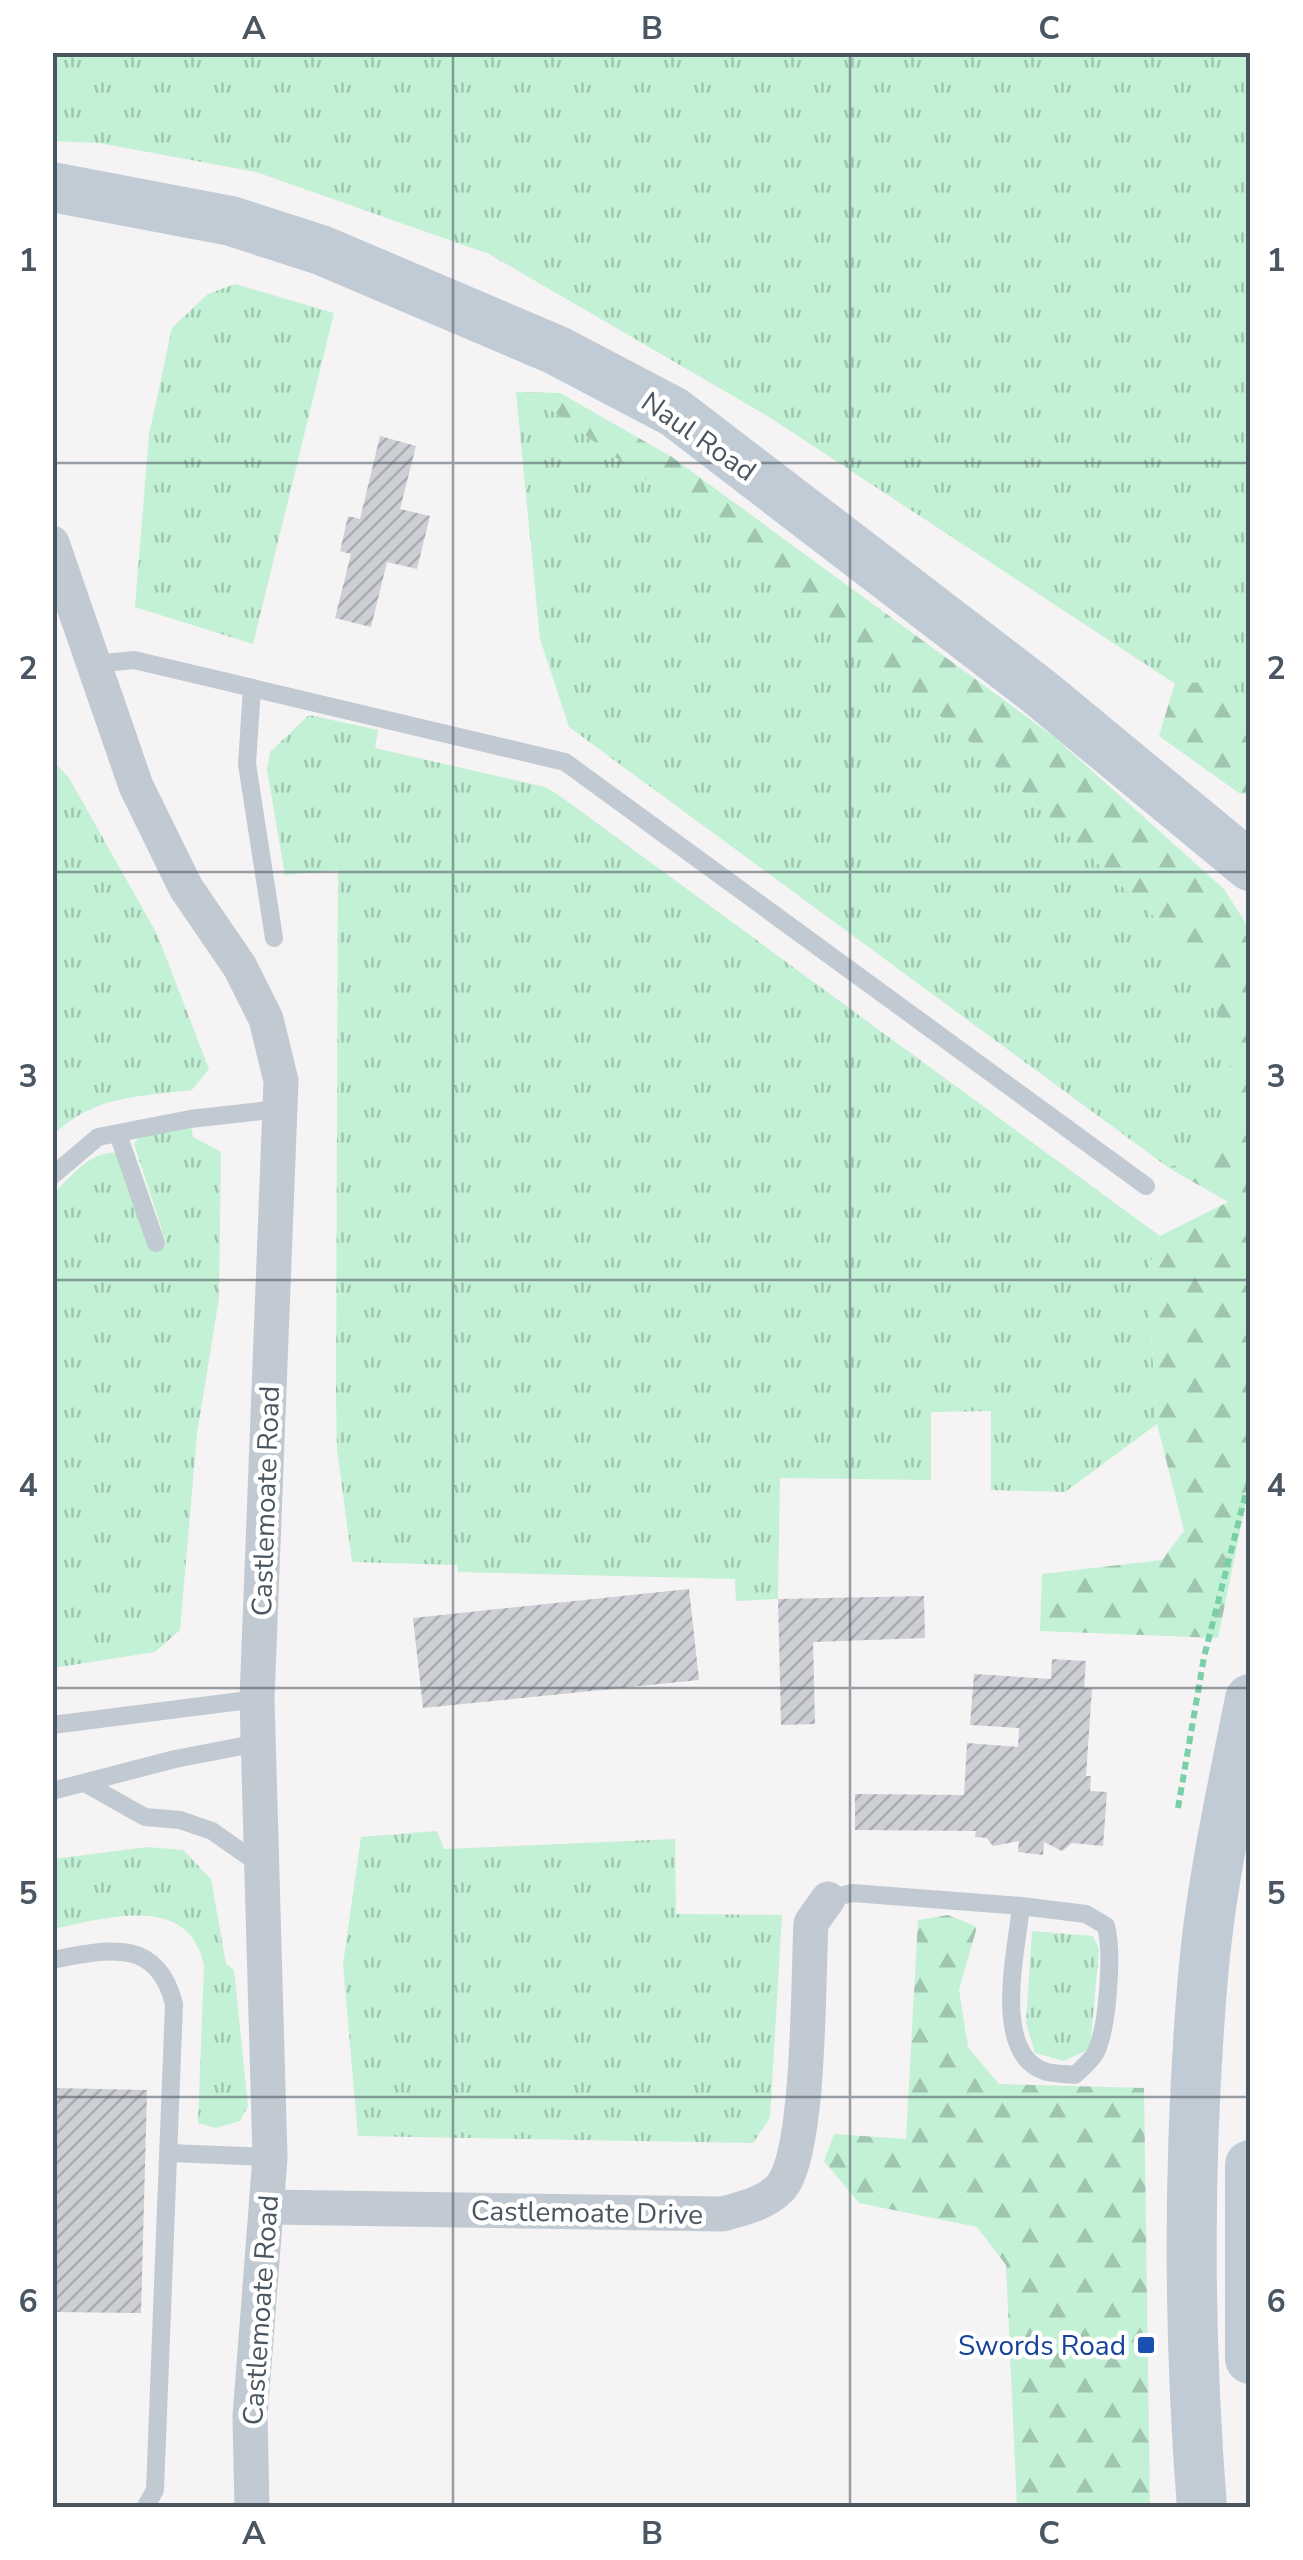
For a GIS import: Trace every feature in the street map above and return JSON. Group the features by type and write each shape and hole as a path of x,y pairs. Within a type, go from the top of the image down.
{"street":[{"name":"Naul Road","path":"52,187 231,222 321,250 556,350 674,412 1038,690 1250,866"},
{"name":"Castlemoate Road","path":"52,543 136,786 186,888 240,968 266,1019 281,1081 257,1698 270,2157 250,2417 252,2508"},
{"path":"1202,2508 1193,2394 1191,2164 1203,1972 1224,1831 1250,1698"},
{"name":"Castlemoate Drive","path":"268,2207 723,2214 757,2204 782,2186 798,2146 811,1923 828,1899"},
{"path":"1250,2164 1250,2359"}],"lane":[{"path":"94,664 134,660 565,762 1146,1186"},
{"path":"252,688 247,764 274,938"},
{"path":"52,1176 84,1146 118,1134 190,1119 280,1109"},
{"path":"118,1134 156,1243"},
{"path":"52,1726 257,1698"},
{"path":"52,1791 88,1785 175,1759 258,1744"},
{"path":"88,1785 145,1817 180,1820 212,1832 259,1864"},
{"path":"828,1899 852,1893 1021,1906 1086,1914 1106,1926 1111,1944 1101,2034 1095,2054 1075,2075 1042,2071 1017,2050 1010,2022 1021,1906"},
{"path":"52,1960 100,1950 132,1953 154,1962 168,1980 174,2004 155,2490 145,2508"},
{"path":"170,2153 270,2157"}],"green space":[{"path":"52,53 1250,53 1250,710 1208,682 1174,683 769,417 489,254 256,172 99,143 53,141"},
{"path":"235,284 334,313 253,644 135,607 149,435 172,328 208,294"},
{"path":"516,392 551,410 709,526 956,729 1165,927 1221,1021 1237,1102 1224,1139 1169,1168 569,727 540,639"},
{"path":"516,392 560,393 672,457 1053,736 1224,889 1250,930 1250,1483 1218,1638 1040,1631 1042,1574 1162,1560 1184,1531 1157,1424 1147,1274 1160,1236 1228,1202 1169,1168 1224,1139 1237,1102 1221,1021 1165,927 956,729 709,526 551,410"},
{"path":"1208,682 1250,710 1250,795 1239,793 1159,736 1175,683"},
{"path":"309,715 378,730 375,748 545,787 560,796 1160,1236 1147,1274 1157,1424 1065,1492 991,1490 991,1411 931,1412 931,1480 780,1478 778,1599 736,1601 735,1579 458,1572 457,1565 352,1562 337,1449 338,870 285,875 267,770 270,752"},
{"path":"53,761 69,778 157,934 209,1069 192,1090 101,1105 53,1135"},
{"path":"191,1127 193,1137 221,1152 219,1298 197,1434 180,1630 155,1652 53,1668 53,1194 90,1160 116,1153 152,1248 166,1242 134,1144 139,1137"},
{"path":"437,1831 444,1849 675,1839 676,1914 782,1915 770,2118 753,2143 358,2136 343,1964 361,1837"},
{"path":"147,1847 183,1850 211,1879 226,1964 234,1970 248,2106 240,2121 216,2128 198,2123 204,1966 196,1943 182,1927 164,1919 120,1916 53,1929 53,1859"},
{"path":"948,1915 977,1927 959,1990 968,2047 999,2084 1144,2088 1150,2507 1017,2507 1006,2265 977,2227 859,2203 824,2161 834,2134 906,2139 918,1920"},
{"path":"1032,1931 1093,1936 1099,1949 1090,2049 1064,2061 1035,2053 1026,2023"}],"building":[{"path":"380,436 416,446 400,509 430,516 417,569 387,562 371,627 335,618 351,554 340,551 348,516 360,519"},
{"path":"689,1589 699,1680 423,1708 413,1618"},
{"path":"924,1596 925,1638 813,1642 815,1724 781,1725 778,1599"},
{"path":"1052,1659 1086,1661 1084,1688 1092,1688 1086,1776 1091,1776 1090,1791 1107,1792 1103,1846 1072,1843 1062,1851 1044,1842 1043,1855 1018,1852 1019,1841 993,1846 987,1838 975,1837 976,1831 855,1830 855,1794 964,1795 967,1743 1018,1747 1019,1728 970,1725 974,1674 1051,1679"},
{"path":"52,2088 147,2090 141,2313 52,2312"}],"place":[{"name":"Swords Road","path":"1146,2345"}]}
